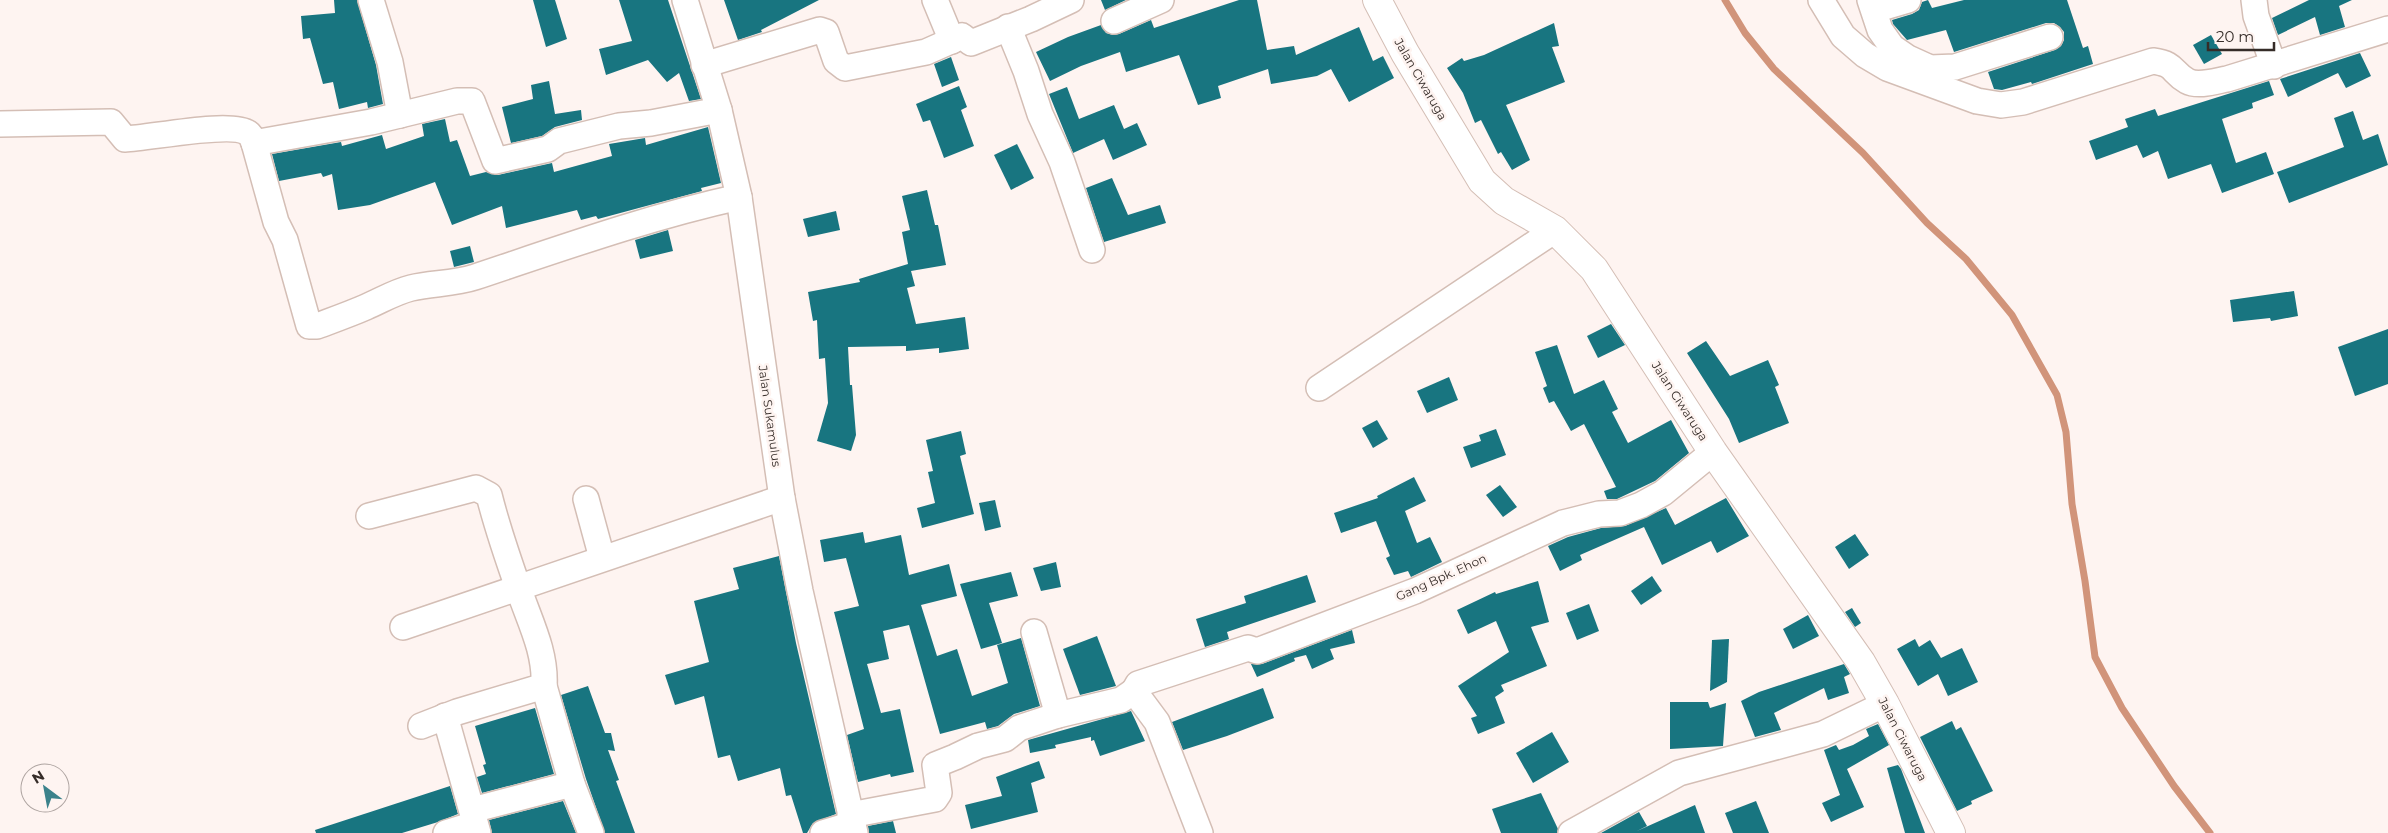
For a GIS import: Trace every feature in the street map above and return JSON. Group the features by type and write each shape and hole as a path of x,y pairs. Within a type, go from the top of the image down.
{"street":[{"path":"371,0 390,62 400,115"},
{"name":"Jalan Sukamulus","path":"685,0 719,110 739,197 782,498 800,591 853,824"},
{"path":"935,0 952,41"},
{"path":"704,65 820,30 826,32 836,61 845,68 926,52 962,36 971,43 1031,19 1071,0"},
{"path":"1114,21 1161,0"},
{"name":"Jalan Ciwaruga","path":"1377,0 1405,53 1482,181 1504,201 1555,230 1594,268 1713,452 1861,662 1886,704 1951,833"},
{"path":"1821,0 1843,36 1865,55 1887,68 1977,101 2001,104 2023,102 2153,61 2167,63 2188,82 2203,84 2274,66 2388,29"},
{"path":"1908,0 1872,5 1880,30 1892,47 1908,58 1930,68 1955,67 2050,37"},
{"path":"2254,0 2256,16 2274,66"},
{"path":"1008,27 1040,114 1062,162 1092,250"},
{"path":"254,142 321,132 457,101 472,101 495,161 548,150 559,141 619,126 651,123 719,110"},
{"path":"0,124 111,122 125,139 207,129 236,129 249,133 254,142 276,222 285,240 309,326 317,326 367,307 387,295 414,287 438,286 472,278 557,252 581,240 696,206 739,197"},
{"path":"1319,388 1555,230"},
{"name":"Gang Bpk. Ehon","path":"853,824 935,800 939,793 935,765 956,758 978,746 1005,739 1019,728 1058,715 1121,700 1134,691 1138,684 1156,676 1248,648 1257,652 1415,591 1562,523 1599,514 1620,513 1663,493 1713,452"},
{"path":"369,516 476,488 489,495 518,589 539,645 545,670 544,686 572,784 590,833"},
{"path":"403,627 782,498"},
{"path":"586,499 602,558"},
{"path":"1034,632 1058,715"},
{"path":"421,726 445,716 544,686"},
{"path":"1134,691 1157,722 1200,833"},
{"path":"1586,829 1680,773 1823,734 1886,704"},
{"path":"445,716 475,822"},
{"path":"446,833 572,784"},
{"path":"824,833 853,824"}],"building":[{"path":"334,0 357,0 376,65 383,104 368,108 367,102 339,109 333,82 323,84 310,38 303,39 301,16 335,13"},
{"path":"533,0 555,0 567,39 546,47"},
{"path":"619,0 668,0 701,99 689,101 679,73 667,82 648,60 606,75 599,49 632,41"},
{"path":"724,0 819,0 761,30 762,32 738,40"},
{"path":"1101,0 1126,0 1105,10"},
{"path":"1239,0 1257,0 1267,50 1294,46 1296,55 1359,27 1373,61 1383,56 1394,78 1349,102 1331,69 1317,76 1271,84 1268,69 1218,86 1221,98 1198,105 1179,55 1126,72 1120,52 1081,66 1050,81 1036,52 1068,37 1101,25 1106,33 1113,35 1151,20 1154,28"},
{"path":"1928,0 1932,8 1964,0 2067,0 2083,48 2088,46 2093,64 2032,84 2031,82 2002,90 1994,89 1988,72 2055,50 2061,46 2064,40 2064,32 2054,23 2046,23 1954,52 1946,30 1907,40 1893,24 1892,20 1912,14 1919,10 1922,2"},
{"path":"2309,0 2352,0 2339,6 2345,27 2320,35 2315,17 2278,35 2272,18"},
{"path":"1554,23 1559,46 1552,47 1565,82 1506,105 1530,160 1512,170 1501,152 1498,154 1481,120 1475,123 1463,93 1447,68 1462,58 1464,61 1484,55"},
{"path":"2211,35 2222,54 2204,64 2193,45"},
{"path":"2360,53 2371,76 2346,88 2338,73 2288,97 2280,79"},
{"path":"951,57 959,80 942,87 934,64"},
{"path":"549,81 555,114 581,110 582,120 555,127 542,136 511,143 502,107 533,99 531,85"},
{"path":"2269,81 2274,95 2252,103 2253,108 2222,119 2236,163 2266,152 2274,174 2222,193 2211,164 2168,179 2158,151 2143,158 2137,145 2096,160 2089,141 2128,127 2125,119 2155,109 2158,116"},
{"path":"959,86 967,107 961,110 974,146 944,158 930,120 923,122 916,104"},
{"path":"1067,87 1079,119 1114,105 1124,129 1137,123 1147,145 1113,160 1104,139 1073,153 1049,94"},
{"path":"2353,111 2363,140 2378,134 2388,165 2289,203 2277,172 2344,147 2334,118"},
{"path":"445,119 450,142 457,140 470,176 486,172 498,175 552,163 554,172 612,156 609,144 645,138 646,145 708,127 721,183 701,188 702,191 598,219 596,216 581,220 577,210 506,228 502,206 452,225 435,182 370,205 338,210 332,174 323,177 321,173 279,181 272,154 341,142 342,146 382,135 386,149 424,136 422,124"},
{"path":"1017,144 1034,178 1011,190 994,155"},
{"path":"1112,178 1128,215 1160,205 1166,223 1104,242 1086,188"},
{"path":"927,190 935,225 938,225 946,265 911,271 915,286 907,288 916,324 965,317 969,349 939,353 939,348 906,351 906,346 848,347 856,435 851,451 817,441 828,403 825,358 819,359 817,320 813,321 808,292 860,282 859,279 908,264 902,232 910,230 902,196"},
{"path":"836,211 840,230 808,237 803,219"},
{"path":"668,230 673,251 640,259 635,240"},
{"path":"470,246 474,262 454,267 450,251"},
{"path":"2294,291 2298,316 2271,321 2270,318 2233,322 2230,300"},
{"path":"1611,324 1625,345 1598,358 1587,336"},
{"path":"2388,329 2388,384 2355,396 2338,347"},
{"path":"1706,341 1730,376 1768,360 1779,385 1775,387 1789,423 1739,443 1729,419 1687,353"},
{"path":"1557,345 1574,394 1604,380 1618,409 1612,412 1628,443 1671,420 1689,453 1655,481 1617,499 1607,499 1604,491 1616,487 1584,424 1571,431 1554,401 1549,403 1543,388 1547,386 1535,352"},
{"path":"1449,377 1458,400 1427,413 1417,391"},
{"path":"1377,420 1388,439 1373,448 1362,428"},
{"path":"1496,429 1506,455 1471,468 1463,447 1481,441 1479,435"},
{"path":"961,431 966,454 960,456 974,514 922,528 917,508 935,503 928,472 933,471 926,440"},
{"path":"1414,477 1426,501 1405,511 1417,543 1430,537 1442,562 1411,577 1408,571 1394,575 1386,558 1390,556 1376,521 1341,533 1334,513 1378,498 1377,496"},
{"path":"1500,485 1517,507 1503,517 1486,495"},
{"path":"1726,498 1749,536 1717,553 1711,541 1662,565 1644,527 1580,555 1582,560 1560,571 1548,546 1568,537 1601,528 1625,526 1666,508 1675,525"},
{"path":"995,500 1001,527 985,531 979,503"},
{"path":"863,532 865,543 901,535 909,575 949,564 957,596 921,605 937,656 957,649 972,696 1008,683 997,645 1021,638 1040,706 1014,714 998,726 987,729 985,722 940,734 909,625 883,631 889,659 867,664 881,713 900,709 914,772 891,777 890,774 858,782 847,735 864,729 834,612 859,606 846,558 824,562 820,540"},
{"path":"1855,534 1869,555 1849,569 1835,547"},
{"path":"779,556 796,643 836,814 813,823 807,833 803,833 791,795 786,796 780,768 738,781 730,755 718,758 704,696 675,705 665,675 709,662 694,601 739,589 733,568"},
{"path":"1056,562 1061,587 1041,591 1033,568"},
{"path":"1011,572 1018,596 989,603 1002,643 981,649 960,584"},
{"path":"1307,575 1316,602 1227,632 1229,639 1205,647 1196,619 1246,603 1244,596"},
{"path":"1652,576 1662,591 1641,605 1631,591"},
{"path":"1538,581 1549,622 1531,627 1547,666 1501,685 1504,691 1495,697 1505,723 1478,734 1471,718 1477,716 1458,686 1509,652 1496,621 1468,634 1457,610 1495,592 1496,594"},
{"path":"1589,604 1599,631 1577,640 1566,613"},
{"path":"1852,608 1861,623 1855,627 1845,612"},
{"path":"1808,615 1819,636 1793,649 1783,629"},
{"path":"1352,630 1355,643 1330,649 1334,659 1312,669 1306,655 1294,658 1295,661 1257,677 1251,664 1262,664"},
{"path":"1097,636 1116,686 1080,695 1063,649"},
{"path":"1729,639 1727,682 1710,691 1712,640"},
{"path":"1915,639 1919,647 1930,640 1941,658 1962,648 1978,682 1948,696 1938,674 1918,686 1897,649"},
{"path":"1844,664 1850,674 1844,677 1849,693 1828,700 1824,688 1774,713 1781,730 1755,737 1741,701 1759,692"},
{"path":"588,686 605,733 611,733 615,751 608,750 619,780 616,781 635,833 605,833 586,779 561,695"},
{"path":"1263,688 1274,718 1183,750 1172,722"},
{"path":"1670,702 1708,702 1710,708 1726,703 1723,746 1670,749"},
{"path":"535,708 554,774 482,793 477,777 486,774 483,765 486,764 475,726"},
{"path":"1131,711 1145,741 1100,756 1094,740 1091,741 1091,737 1055,745 1056,748 1030,753 1028,740"},
{"path":"1952,721 1956,730 1961,727 1993,791 1971,801 1972,804 1957,811 1920,737"},
{"path":"1878,724 1889,745 1847,769 1864,807 1831,822 1822,803 1840,795 1824,750 1836,745 1839,750 1853,745 1869,736 1866,729"},
{"path":"1552,732 1569,762 1533,783 1516,753"},
{"path":"1039,761 1045,778 1031,783 1038,812 971,829 965,805 1002,796 996,777"},
{"path":"1898,765 1925,833 1905,833 1887,768"},
{"path":"450,786 458,814 438,822 402,833 316,833 315,830"},
{"path":"1541,793 1558,829 1557,833 1501,833 1492,809"},
{"path":"563,801 576,833 492,833 489,820"},
{"path":"1756,801 1769,833 1733,833 1725,813"},
{"path":"1695,805 1705,833 1601,833 1639,812 1647,826 1637,831"},
{"path":"893,821 896,833 869,833 868,826"}],"waterway":[{"path":"1725,0 1745,33 1774,69 1863,153 1927,223 1966,259 2012,315 2057,395 2066,432 2072,504 2095,657 2122,708 2174,786 2210,833"}]}
